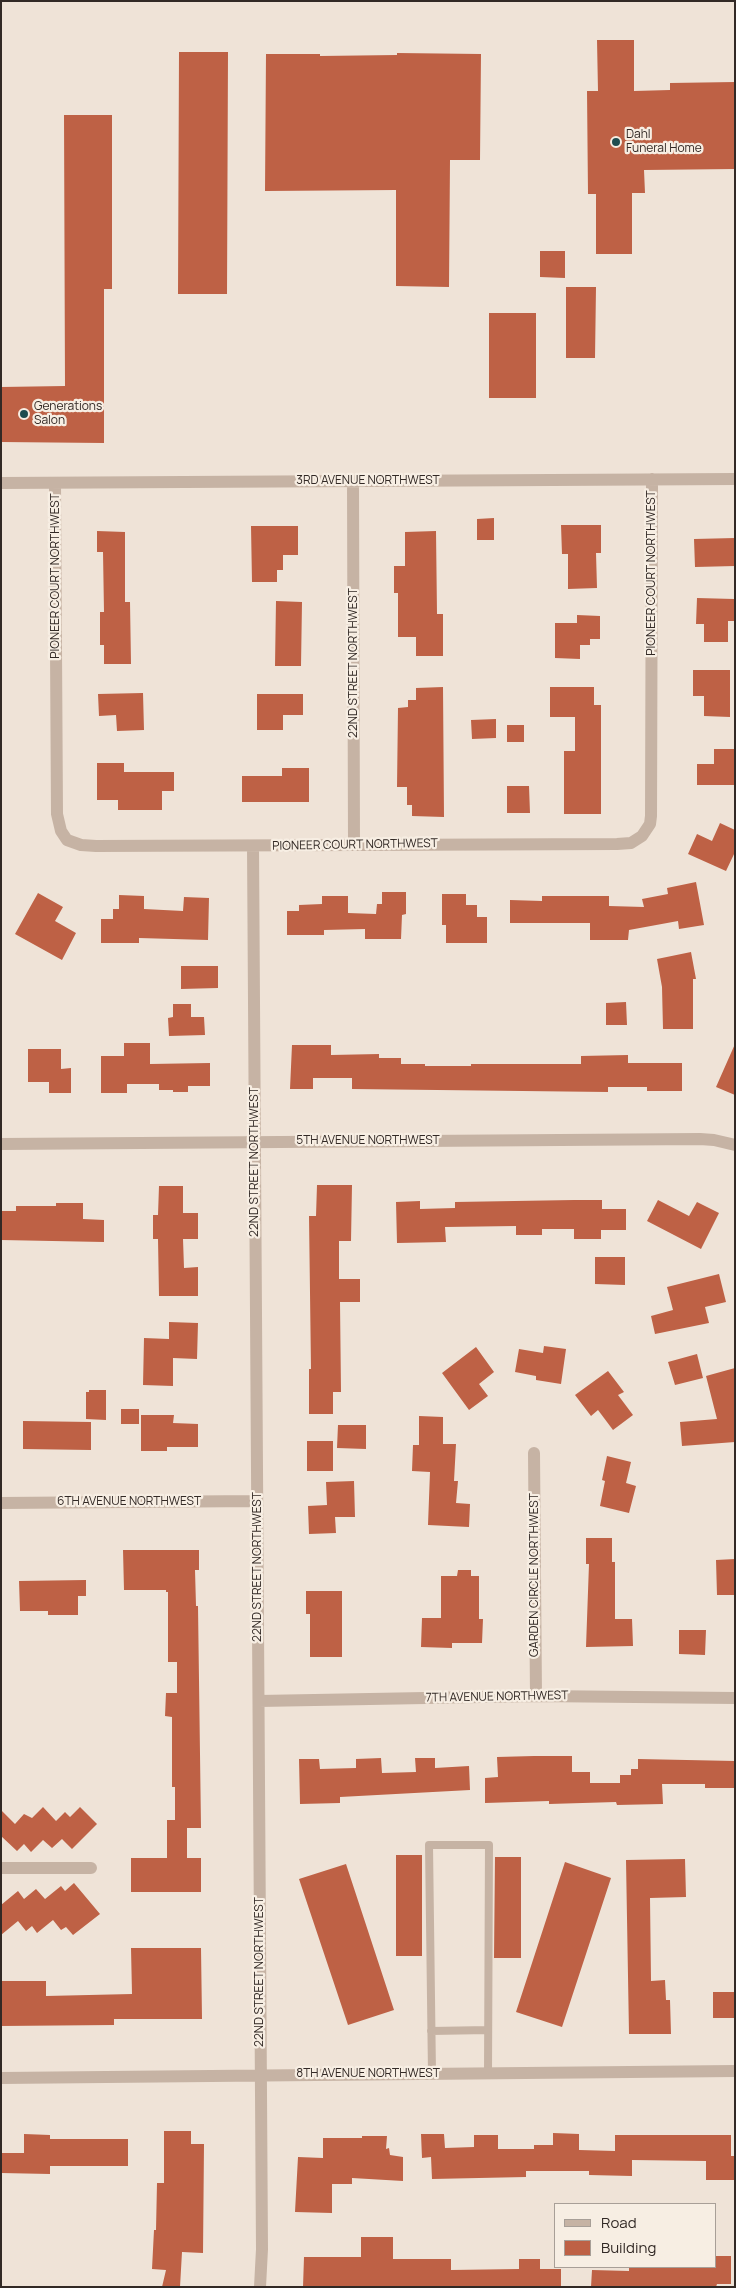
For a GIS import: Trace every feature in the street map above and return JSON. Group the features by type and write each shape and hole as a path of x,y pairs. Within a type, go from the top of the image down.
{"street":[{"name":"PIONEER COURT NORTHWEST","path":"56,483 57,814 63,836 76,844 96,846 617,844 631,843 642,836 650,824 652,816 652,479"},
{"name":"3RD AVENUE NORTHWEST","path":"1,483 735,479"},
{"name":"22ND STREET NORTHWEST","path":"353,481 354,844"},
{"name":"22ND STREET NORTHWEST","path":"254,846 262,2248 260,2287"},
{"name":"5TH AVENUE NORTHWEST","path":"1,1144 714,1140 735,1145"},
{"name":"GARDEN CIRCLE NORTHWEST","path":"534,1453 536,1696"},
{"name":"6TH AVENUE NORTHWEST","path":"1,1503 257,1501"},
{"name":"7TH AVENUE NORTHWEST","path":"259,1700 536,1696 735,1698"},
{"path":"1,1868 91,1868"},
{"name":"8TH AVENUE NORTHWEST","path":"1,2078 735,2071"}],"lane":[{"path":"432,2074 429,1845 489,1845 488,2073"},
{"path":"431,2031 488,2030"}],"building":[{"path":"597,40 634,40 634,91 670,90 670,83 735,82 735,169 644,170 645,193 632,193 632,254 596,254 596,194 588,194 587,91 598,91"},
{"path":"179,52 228,52 227,294 178,294"},
{"path":"397,53 481,54 480,160 450,160 449,287 396,286 396,190 265,191 266,54 320,54 320,56 397,55"},
{"path":"64,115 112,115 112,289 104,289 104,443 1,442 1,387 65,386"},
{"path":"540,251 565,251 565,278 540,277"},
{"path":"566,287 596,287 595,358 566,358"},
{"path":"489,313 536,313 536,398 489,398"},
{"path":"494,518 494,540 477,540 477,519"},
{"path":"561,525 601,525 601,553 596,553 597,588 568,589 568,554 562,554"},
{"path":"251,526 298,526 298,555 283,555 283,570 277,570 277,582 252,582"},
{"path":"97,531 125,532 125,602 130,602 131,664 104,664 104,645 100,645 100,612 104,612 103,552 97,552"},
{"path":"436,531 437,614 443,614 443,656 416,656 416,637 398,637 398,593 394,593 394,566 405,566 405,532"},
{"path":"735,538 735,566 695,567 694,539"},
{"path":"697,598 734,599 734,621 728,621 728,642 704,642 704,624 696,624"},
{"path":"276,601 302,602 301,666 275,666"},
{"path":"577,615 600,616 600,639 590,639 590,645 580,645 580,659 555,658 555,623 577,623"},
{"path":"693,670 730,670 730,717 704,716 704,696 693,696"},
{"path":"443,687 444,817 412,816 412,805 407,805 407,787 397,787 398,708 408,707 408,700 416,700 416,688"},
{"path":"550,687 594,687 594,705 601,705 601,814 564,814 564,751 575,751 575,717 550,717"},
{"path":"143,693 144,730 117,731 116,715 99,716 98,694"},
{"path":"257,694 303,694 303,715 283,715 283,730 257,730"},
{"path":"496,719 496,738 472,739 471,720"},
{"path":"507,725 524,725 524,742 507,742"},
{"path":"714,749 735,749 735,785 697,785 697,764 714,764"},
{"path":"97,763 124,763 124,772 174,772 174,791 162,791 162,810 118,810 118,800 97,800"},
{"path":"282,768 309,768 309,802 242,802 242,776 282,776"},
{"path":"507,786 529,786 530,813 507,813"},
{"path":"720,823 735,830 735,852 726,871 688,854 697,834 712,841"},
{"path":"696,882 704,925 679,929 678,921 629,930 628,940 590,940 590,923 510,923 510,900 542,901 542,896 609,896 609,906 644,907 642,899 668,894 667,888"},
{"path":"382,892 406,892 406,914 402,915 401,939 365,939 365,929 324,930 324,935 287,935 287,911 299,911 299,905 322,904 322,896 348,896 348,913 376,914 377,904 382,904"},
{"path":"38,893 63,907 55,921 76,933 62,960 15,934"},
{"path":"442,894 466,894 466,905 477,905 477,917 487,917 487,943 446,943 446,925 442,925"},
{"path":"119,895 144,896 144,909 183,911 184,897 209,898 208,940 139,938 139,943 101,943 101,919 113,919 113,909 119,909"},
{"path":"691,952 696,979 693,979 693,1029 663,1029 662,987 657,959"},
{"path":"181,966 218,966 218,988 181,989"},
{"path":"626,1002 627,1025 606,1025 606,1003"},
{"path":"173,1004 191,1004 191,1017 204,1017 205,1035 169,1036 168,1018 173,1017"},
{"path":"124,1043 150,1043 150,1064 210,1063 210,1086 188,1086 188,1092 173,1092 173,1090 159,1090 159,1084 127,1084 127,1093 101,1093 101,1056 124,1056"},
{"path":"735,1044 735,1095 716,1087"},
{"path":"292,1045 331,1045 331,1055 379,1054 379,1058 401,1058 401,1064 425,1064 425,1066 581,1064 581,1056 628,1055 628,1063 682,1063 682,1091 647,1091 647,1087 608,1087 608,1092 352,1089 352,1078 313,1078 313,1089 290,1089"},
{"path":"28,1049 61,1049 61,1069 71,1068 71,1093 49,1093 49,1082 28,1082"},
{"path":"317,1185 352,1185 351,1241 339,1241 339,1279 360,1279 360,1302 340,1302 341,1392 333,1392 333,1414 309,1414 309,1369 311,1369 309,1216 316,1216"},
{"path":"159,1186 183,1186 183,1213 198,1213 198,1239 183,1239 184,1268 198,1267 198,1296 159,1296 158,1239 153,1239 153,1215 158,1215"},
{"path":"602,1200 602,1209 626,1209 626,1230 601,1230 601,1239 574,1239 574,1229 542,1229 542,1235 516,1235 516,1226 445,1227 446,1242 397,1243 396,1202 420,1201 420,1209 455,1208 455,1202"},
{"path":"658,1200 689,1216 697,1202 719,1213 701,1249 647,1221"},
{"path":"56,1203 83,1203 83,1219 104,1220 104,1242 1,1240 1,1211 16,1211 16,1206 56,1206"},
{"path":"595,1257 625,1257 625,1285 595,1284"},
{"path":"719,1274 726,1302 705,1307 709,1323 655,1334 651,1316 673,1310 667,1287"},
{"path":"169,1322 198,1323 197,1359 173,1358 173,1386 143,1385 144,1338 169,1339"},
{"path":"544,1346 566,1349 561,1384 536,1380 536,1376 515,1372 519,1349 543,1353"},
{"path":"476,1347 494,1372 479,1384 488,1396 469,1410 442,1373"},
{"path":"697,1354 703,1378 675,1385 668,1362"},
{"path":"735,1368 735,1442 682,1446 680,1422 717,1419 706,1376"},
{"path":"608,1371 624,1392 618,1395 633,1415 613,1430 598,1410 591,1416 575,1395"},
{"path":"89,1390 106,1390 106,1420 86,1419 86,1392 89,1392"},
{"path":"121,1409 139,1409 139,1424 121,1424"},
{"path":"141,1415 174,1415 173,1423 198,1424 198,1447 167,1447 167,1451 141,1451"},
{"path":"419,1416 443,1417 443,1444 456,1444 454,1481 458,1481 456,1503 470,1504 469,1527 428,1525 430,1472 412,1471 413,1445 419,1445"},
{"path":"23,1421 91,1422 91,1450 23,1449"},
{"path":"338,1425 366,1425 366,1449 337,1448"},
{"path":"307,1441 333,1441 333,1471 307,1471"},
{"path":"607,1456 631,1462 626,1483 636,1486 629,1513 600,1506 605,1481 602,1480"},
{"path":"354,1481 355,1517 335,1517 336,1533 309,1534 308,1506 327,1505 326,1482"},
{"path":"586,1538 612,1538 612,1562 615,1562 615,1619 632,1619 633,1646 586,1647 589,1564 586,1564"},
{"path":"123,1550 199,1550 199,1570 195,1570 196,1606 198,1606 201,1828 187,1828 187,1858 201,1858 201,1892 131,1892 131,1858 167,1858 167,1820 175,1820 175,1787 172,1787 172,1717 165,1716 166,1693 177,1693 177,1662 168,1662 168,1592 166,1590 124,1590"},
{"path":"735,1559 735,1595 717,1595 716,1560"},
{"path":"458,1570 471,1570 471,1576 479,1576 479,1619 483,1619 482,1643 452,1643 452,1648 421,1647 422,1618 441,1618 441,1576 457,1576"},
{"path":"86,1580 86,1596 78,1596 78,1615 48,1615 48,1611 20,1611 19,1581"},
{"path":"306,1591 342,1591 342,1657 310,1657 310,1614 306,1614"},
{"path":"679,1630 706,1630 705,1655 679,1654"},
{"path":"572,1756 572,1772 590,1772 590,1783 620,1783 620,1775 631,1775 631,1769 638,1769 638,1759 735,1761 735,1788 705,1788 705,1784 662,1784 663,1804 617,1805 616,1802 549,1804 549,1801 485,1803 485,1778 498,1777 497,1757"},
{"path":"381,1758 382,1773 416,1772 415,1758 435,1758 435,1768 469,1766 470,1790 340,1797 340,1803 300,1804 299,1759 319,1759 320,1769 356,1768 356,1759"},
{"path":"43,1807 56,1821 65,1812 70,1817 80,1807 97,1824 72,1849 62,1839 52,1848 43,1840 31,1852 24,1844 17,1851 1,1836 1,1810 15,1824 24,1814 32,1818"},
{"path":"396,1855 422,1855 422,1956 396,1956"},
{"path":"495,1857 521,1857 521,1958 494,1958"},
{"path":"685,1859 686,1897 650,1898 651,1981 665,1980 666,2000 670,2000 671,2034 629,2034 626,1860"},
{"path":"565,1862 611,1878 562,2027 516,2012"},
{"path":"346,1864 394,2010 348,2025 299,1879"},
{"path":"74,1883 100,1914 73,1935 66,1927 61,1930 53,1920 37,1933 32,1926 26,1931 18,1921 1,1935 1,1905 18,1891 24,1899 36,1889 45,1899 61,1886 65,1891"},
{"path":"131,1948 201,1948 202,2019 114,2019 114,2025 1,2026 1,1981 46,1981 46,1996 132,1994"},
{"path":"713,1992 735,1992 735,2018 713,2018"},
{"path":"164,2131 191,2131 191,2144 204,2144 203,2253 182,2252 180,2287 162,2287 166,2270 152,2269 154,2230 156,2230 157,2183 164,2183"},
{"path":"553,2133 579,2134 579,2150 615,2151 615,2135 731,2135 731,2156 735,2156 735,2180 706,2180 706,2161 632,2160 632,2176 589,2175 589,2171 526,2171 526,2177 432,2179 431,2157 422,2158 421,2134 444,2134 445,2148 474,2147 474,2135 498,2135 498,2149 534,2149 534,2145 553,2145"},
{"path":"24,2134 50,2135 50,2139 128,2139 128,2166 50,2166 50,2174 1,2173 1,2153 24,2153"},
{"path":"362,2136 387,2136 386,2149 389,2148 390,2155 403,2157 403,2181 352,2178 352,2184 332,2184 332,2213 295,2212 298,2157 323,2158 323,2138 362,2138"},
{"path":"361,2237 393,2237 393,2259 451,2259 451,2270 519,2269 519,2259 540,2259 540,2269 561,2269 561,2287 303,2287 304,2257 361,2257"},
{"path":"716,2256 731,2256 731,2284 717,2284 716,2287 591,2287 592,2270 629,2271 629,2268 716,2268"}],"place":[{"name":"Dahl Funeral Home","path":"616,142"},
{"name":"Generations Salon","path":"24,414"}]}
